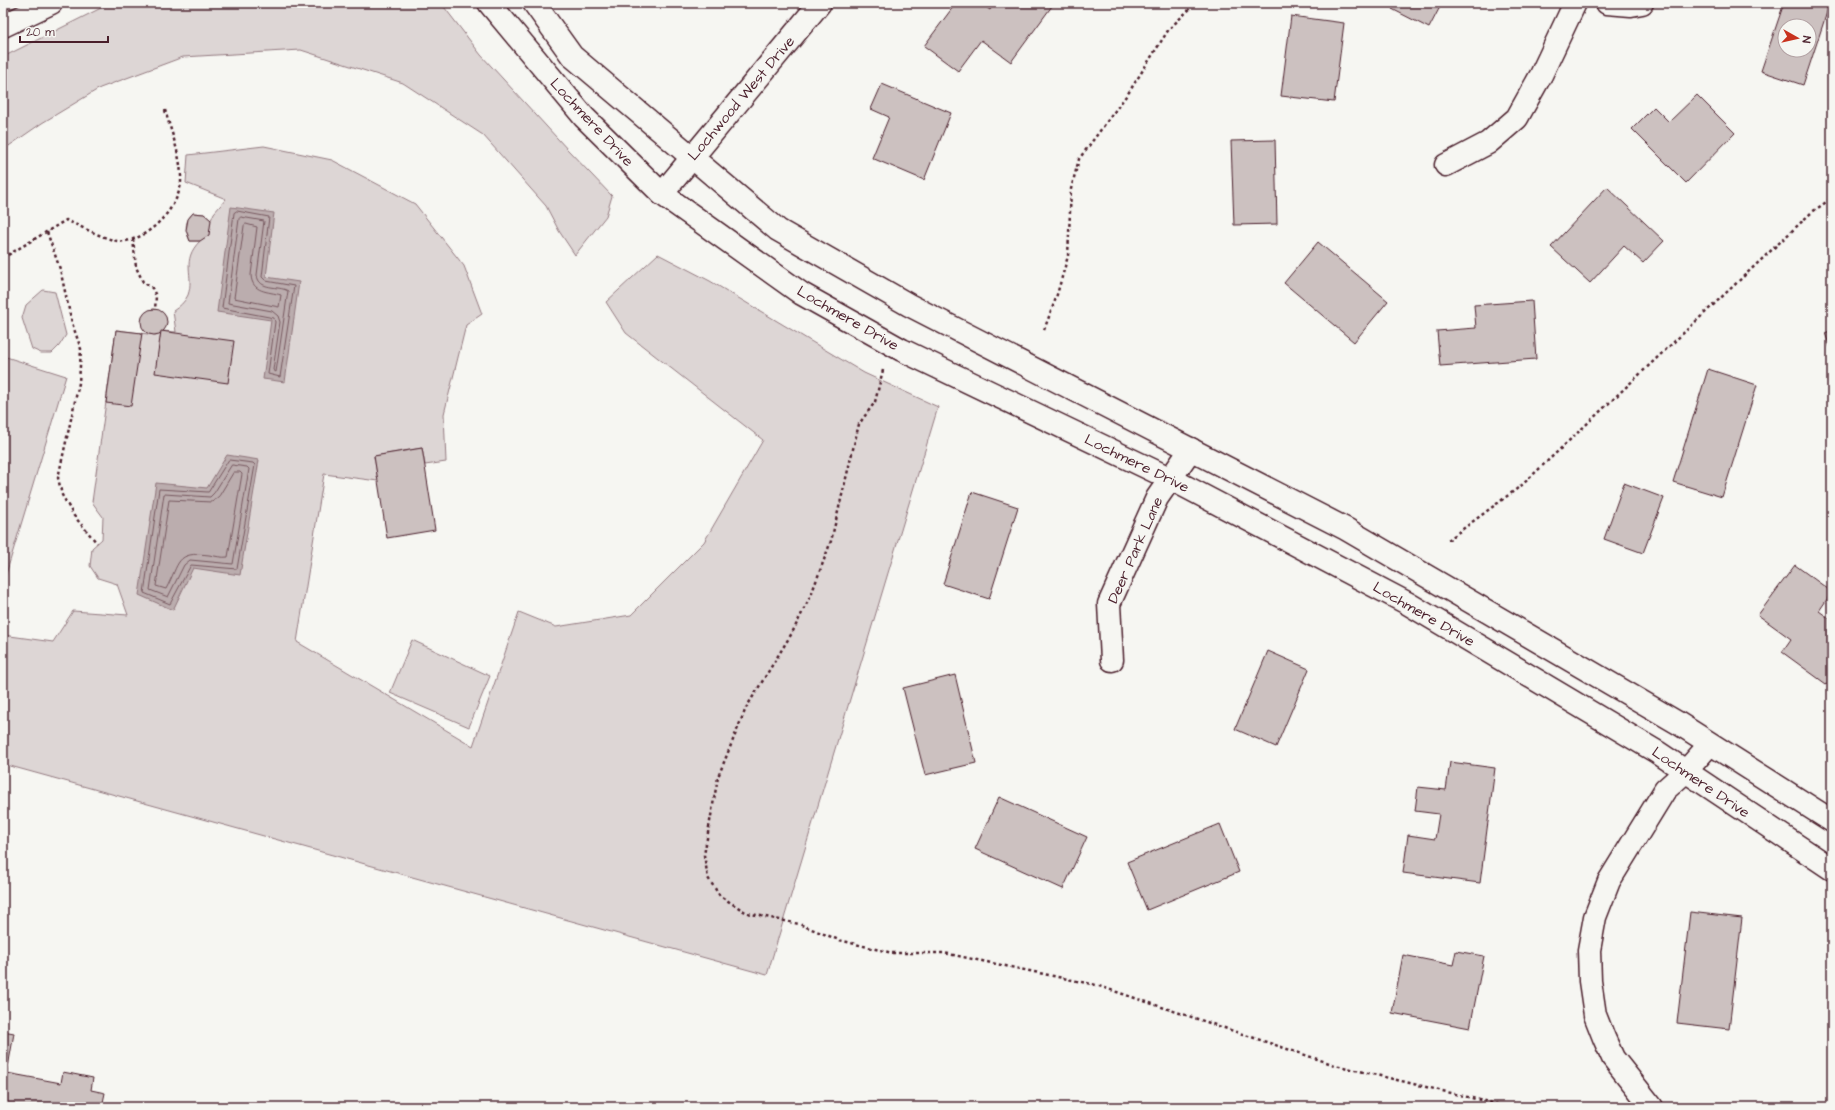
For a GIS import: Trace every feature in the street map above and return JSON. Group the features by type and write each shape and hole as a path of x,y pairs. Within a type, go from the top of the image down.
{"street":[{"path":"3,26 51,3"},
{"name":"Lochmere Drive","path":"489,3 584,117 662,194 802,294 890,343 1171,479 1407,603 1657,752 1832,869"},
{"name":"Lochmere Drive","path":"534,3 572,56 778,230 909,305 1346,529 1678,722 1710,744 1832,821"},
{"name":"Lochwood West Drive","path":"662,194 820,3"},
{"path":"1446,165 1488,143 1517,118 1541,75 1575,3"},
{"path":"1607,3 1631,5 1642,3"},
{"name":"Deer Park Lane","path":"1112,660 1109,604 1157,498 1191,449"},
{"path":"1652,1107 1613,1058 1604,1038 1595,1015 1590,982 1589,950 1595,917 1609,881 1665,790 1686,771 1710,744"}],"path":[{"path":"1044,330 1056,298 1068,256 1071,189 1079,159 1130,92 1169,29 1196,3"},
{"path":"3,258 66,220 117,241 133,239 152,229 164,217 174,200 181,182 179,160 165,110"},
{"path":"1448,540 1522,485 1812,212 1832,198"},
{"path":"47,232 60,269 72,323 81,349 79,383 58,478 62,495 74,516 97,543"},
{"path":"133,239 136,267 143,282 152,288 156,296 155,310"},
{"path":"884,367 875,402 859,424 832,541 811,595 792,633 746,708 718,777 704,855 708,878 720,896 747,913 799,924 839,940 892,953 944,953 1096,985 1335,1065 1509,1107"}],"shaded area":[{"path":"111,3 441,3 481,55 612,196 606,216 575,255 559,231 546,206 483,135 403,83 301,50 183,57 100,88 42,123 3,150 3,57"},
{"path":"264,146 332,160 415,204 464,266 482,314 466,325 444,414 446,462 425,465 422,448 374,456 378,481 324,474 297,642 473,746 519,612 556,627 631,615 704,542 763,440 626,333 606,302 658,254 710,281 864,373 938,407 767,975 3,764 3,635 53,642 73,611 128,615 117,584 98,578 90,566 92,548 102,539 103,517 92,502 116,330 156,335 161,331 176,332 173,311 182,304 188,295 190,288 189,262 194,248 200,241 190,241 186,230 188,220 193,213 204,214 211,220 214,213 226,199 186,183 188,155"},
{"path":"43,290 55,292 66,335 59,346 52,353 41,353 32,349 22,318 26,305"},
{"path":"3,356 66,376 3,584"},
{"path":"412,640 490,676 469,727 390,693"}],"water":[{"path":"231,207 274,213 266,277 299,282 285,382 263,379 271,320 217,312"},
{"path":"227,455 259,460 240,575 193,568 173,610 139,595 156,483 207,488"}],"building":[{"path":"956,3 980,3 990,10 994,3 1048,3 1052,6 1011,62 981,40 958,71 924,46"},
{"path":"1395,3 1442,3 1429,28 1392,9"},
{"path":"1784,3 1830,3 1817,42 1817,18 1779,18"},
{"path":"1291,16 1344,23 1334,102 1281,96"},
{"path":"1777,24 1777,58 1812,58 1803,85 1761,71"},
{"path":"882,84 951,113 924,180 872,158 889,117 871,109"},
{"path":"1697,95 1735,133 1686,183 1632,129 1654,107 1669,122"},
{"path":"1275,140 1277,224 1234,225 1231,141"},
{"path":"1607,187 1664,241 1643,263 1624,246 1590,283 1551,247"},
{"path":"193,213 204,214 211,220 209,235 200,241 190,241 186,230 188,219"},
{"path":"1318,242 1388,301 1354,342 1284,283"},
{"path":"1532,301 1536,359 1440,366 1437,331 1476,328 1474,305"},
{"path":"154,309 163,313 167,322 163,331 154,335 145,331 141,322 145,313"},
{"path":"116,330 142,333 131,406 106,403"},
{"path":"1832,330 1832,352 1825,333"},
{"path":"161,331 234,341 228,383 155,373"},
{"path":"1708,369 1757,385 1722,497 1673,482"},
{"path":"422,448 435,530 387,538 374,456"},
{"path":"1624,483 1664,498 1643,553 1604,539"},
{"path":"972,492 1018,507 989,599 943,584"},
{"path":"1795,565 1832,592 1819,611 1830,619 1832,616 1832,676 1826,684 1782,652 1791,639 1758,615"},
{"path":"1268,651 1309,669 1276,747 1235,729"},
{"path":"955,675 976,763 925,775 903,688"},
{"path":"1450,762 1495,768 1480,883 1403,873 1408,835 1435,839 1439,814 1415,811 1418,787 1446,790"},
{"path":"999,797 1087,837 1063,889 975,849"},
{"path":"1220,824 1239,872 1147,910 1127,862"},
{"path":"1690,912 1742,918 1729,1029 1677,1023"},
{"path":"1456,951 1484,956 1470,1028 1392,1013 1403,955 1453,965"},
{"path":"3,1031 14,1033 7,1073 61,1083 63,1072 93,1078 91,1090 105,1093 102,1107 3,1107"}]}
